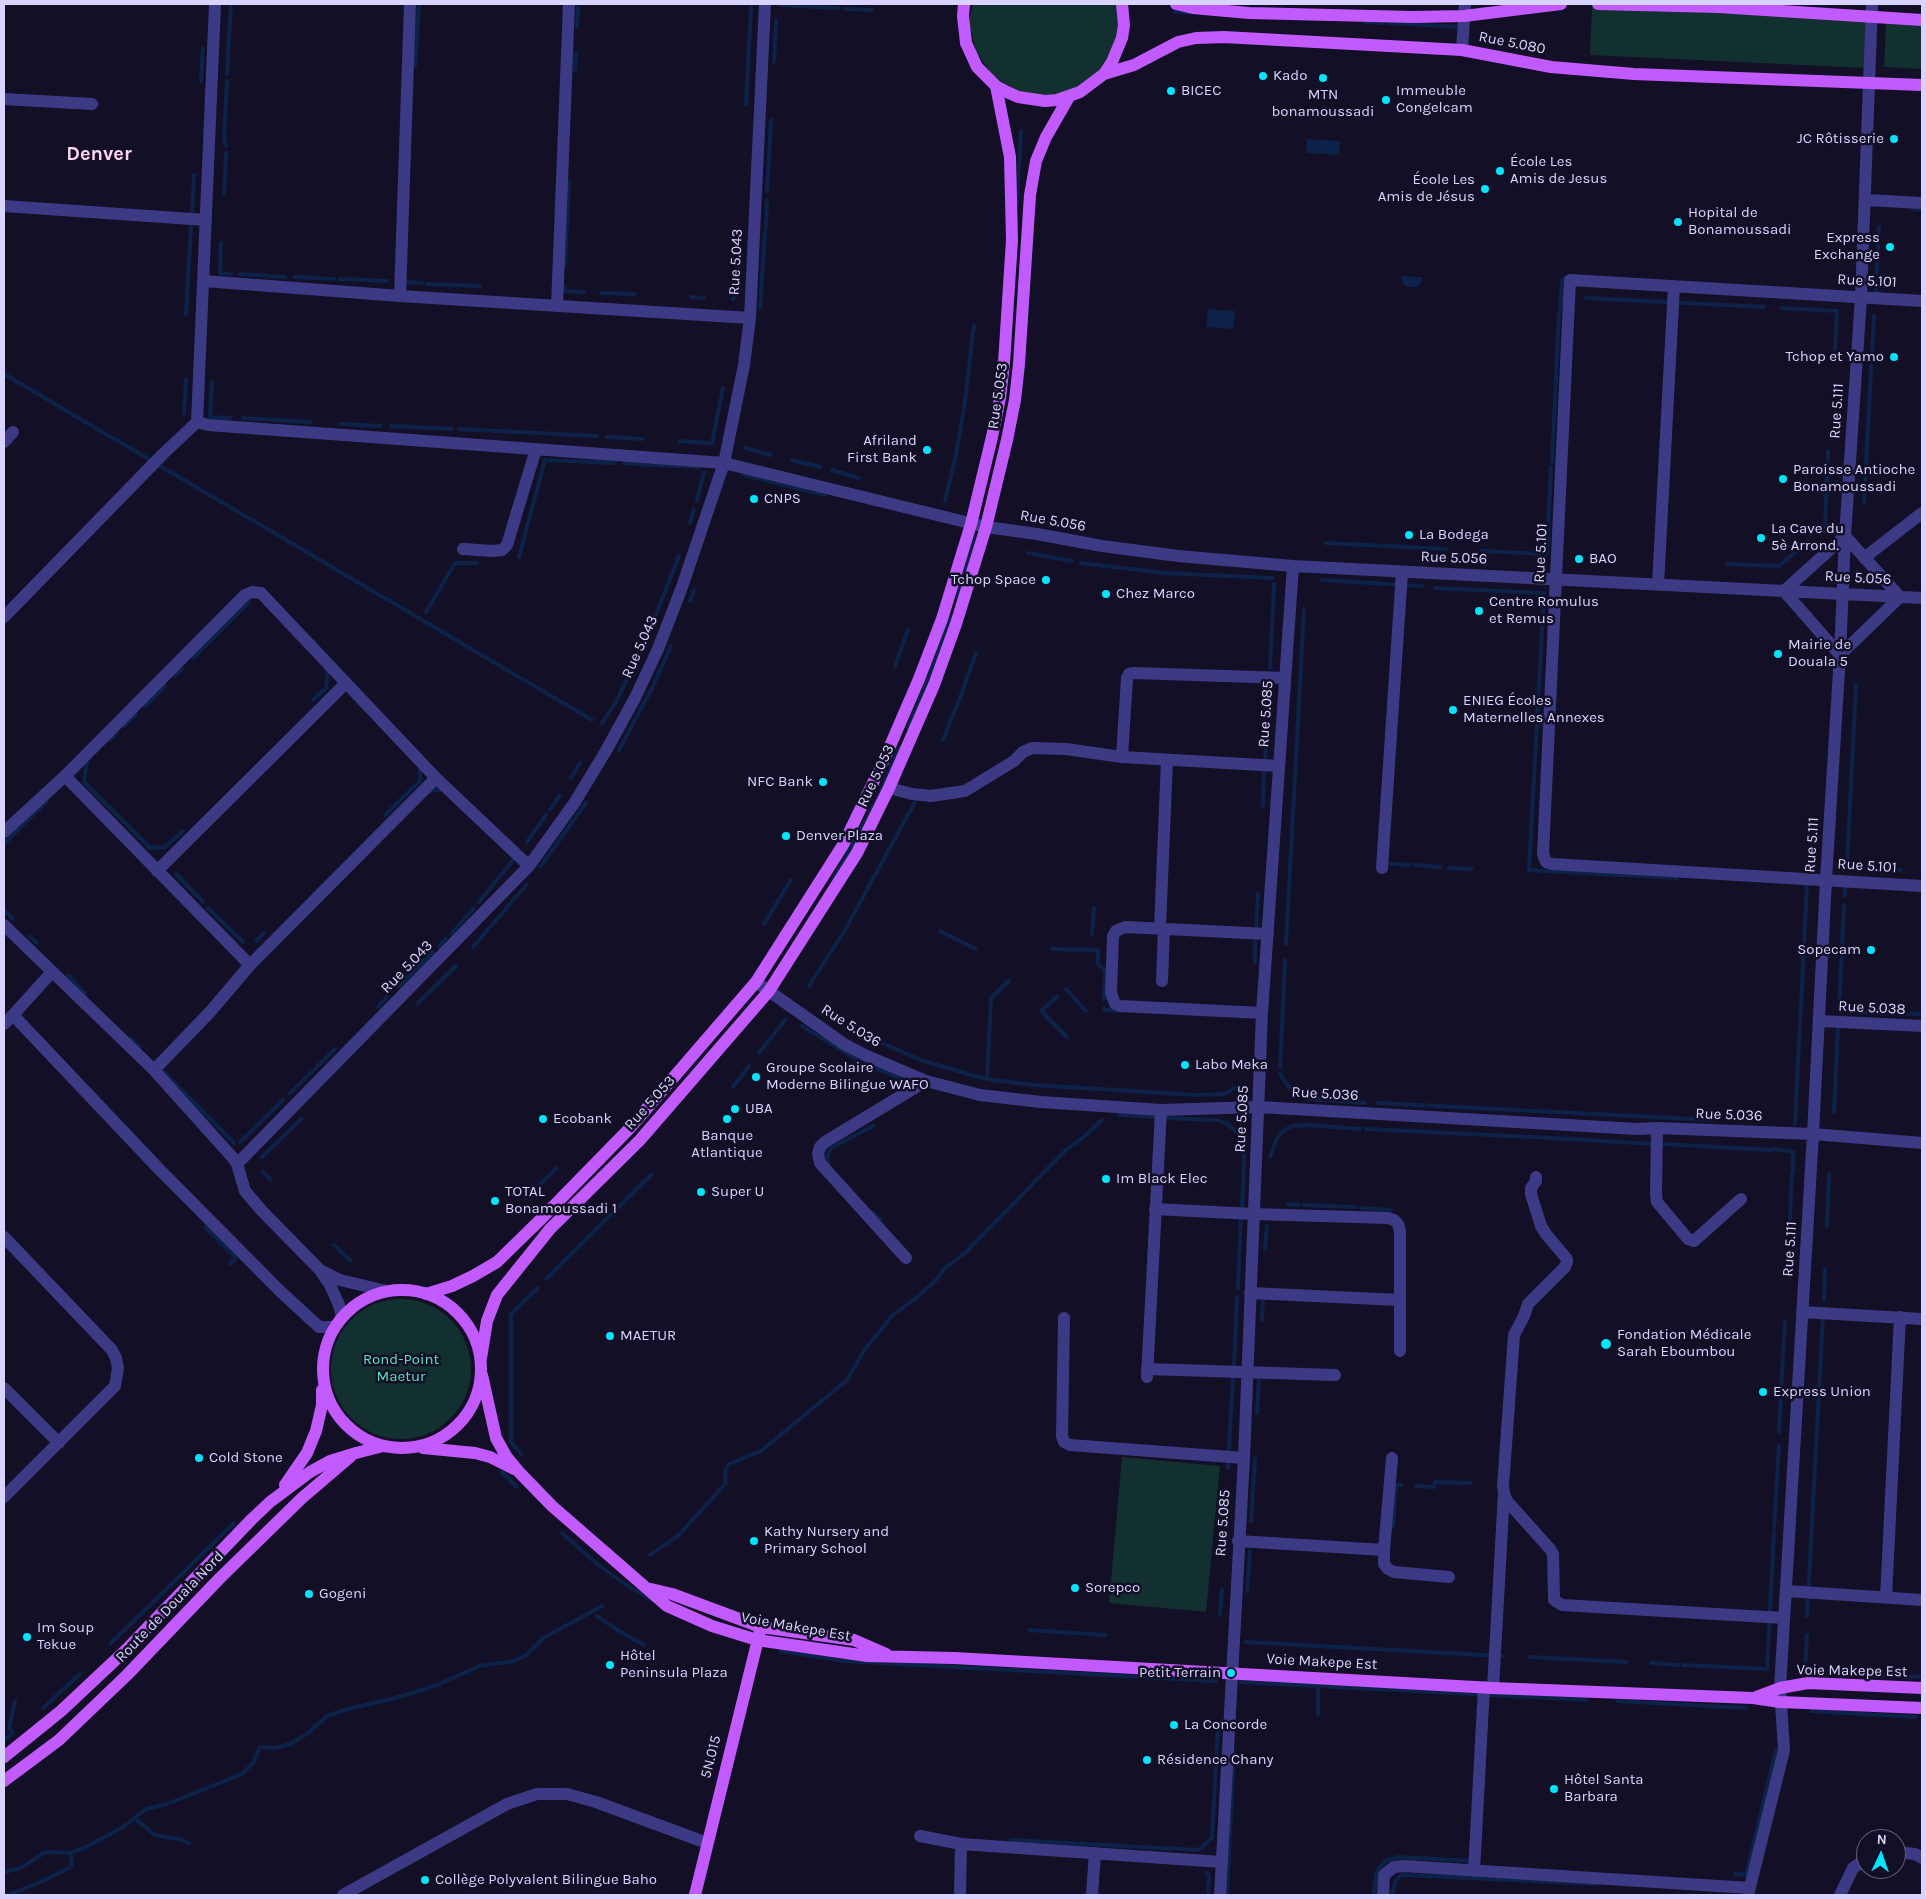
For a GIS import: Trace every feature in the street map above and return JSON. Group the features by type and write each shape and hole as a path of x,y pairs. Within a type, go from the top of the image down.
{"main road":[{"path":"964,4 963,30 970,55 977,67 996,86 1018,98 1033,100 1069,97 1091,86 1104,74 1115,56 1122,38 1124,25 1122,4"},
{"name":"Rue 5.080","path":"1176,4 1193,8 1249,13 1412,17 1464,10 1561,4"},
{"path":"1598,4 1718,6 1922,20"},
{"name":"Rue 5.080","path":"1104,74 1134,65 1178,42 1196,38 1224,37 1462,50 1551,67 1624,73 1922,85"},
{"name":"Rue 5.053","path":"426,1294 452,1286 497,1262 629,1129 756,982 843,845 884,760 919,679 942,619 971,524 1000,398 1012,240 1010,157 1007,134 996,86"},
{"name":"Rue 5.053","path":"481,1358 487,1321 497,1295 550,1229 640,1140 769,991 857,853 889,788 918,724 947,650 986,527 1008,440 1015,400 1030,195 1036,161 1046,137 1069,97"},
{"path":"270,1502 293,1475 307,1453 313,1438 322,1405 322,1364 326,1345 338,1322 362,1300 386,1291 406,1290 426,1294 446,1303 463,1318 475,1337 481,1358 482,1375 496,1438 506,1456 519,1472"},
{"path":"413,1448 439,1440 460,1423 475,1401 482,1375"},
{"path":"323,1381 330,1404 343,1423 361,1438 383,1446 397,1448 436,1448 475,1452 490,1457 519,1472"},
{"path":"270,1502 310,1472 330,1461 356,1452 383,1446"},
{"name":"Route de Douala Nord","path":"4,1781 59,1740 127,1675 220,1578 302,1498 356,1452"},
{"name":"Voie Makepe Est","path":"519,1472 552,1506 649,1588 672,1594 759,1633 854,1640 890,1655 1489,1688 1753,1698 1780,1702 1922,1708"},
{"name":"Route de Douala Nord","path":"4,1757 61,1711 126,1650 270,1502"},
{"name":"5N.015","path":"695,1895 759,1633"},
{"name":"Voie Makepe Est","path":"1753,1698 1780,1688 1808,1683 1922,1688"}],"street":[{"path":"4,618 163,454 197,422 215,4"},
{"path":"400,296 410,4"},
{"path":"557,306 570,4"},
{"name":"Rue 5.043","path":"237,1164 529,866 574,802 635,698 658,649 679,596 724,463 742,375 750,318 765,4"},
{"name":"Rue 5.111","path":"1749,1892 1784,1750 1780,1688 1820,1021 1845,536 1861,297 1872,4"},
{"path":"1462,50 1464,10"},
{"path":"4,99 92,104"},
{"path":"1866,200 1922,203"},
{"path":"4,206 206,220"},
{"name":"Rue 5.101","path":"1922,300 1570,280 1543,854 1546,862 1552,864 1922,886"},
{"path":"204,281 400,296 750,318"},
{"path":"1658,584 1674,286"},
{"name":"Rue 5.056","path":"197,422 208,425 724,463 986,527 1112,547 1293,566 1922,598"},
{"path":"463,549 502,550 507,544 536,449"},
{"path":"1864,558 1922,513"},
{"path":"1845,536 1864,558 1900,597 1840,655 1784,591 1845,536"},
{"name":"Rue 5.085","path":"1220,1895 1244,1458 1262,1013 1293,566"},
{"path":"1382,868 1402,572"},
{"path":"4,832 64,776 245,595 252,592 261,593 345,684 436,778 529,866"},
{"path":"1122,757 1127,678 1129,674 1285,678"},
{"path":"157,871 345,684"},
{"path":"889,788 912,794 931,796 965,791 1032,748 1122,757 1279,766"},
{"path":"1162,981 1167,760"},
{"path":"64,776 250,965"},
{"path":"154,1070 210,1012 250,965 436,778"},
{"path":"4,925 154,1070 237,1164 245,1191 320,1270 334,1293 338,1322 319,1327 280,1291 8,1020 52,972"},
{"path":"1262,1013 1120,1006 1115,1004 1111,993 1113,936 1116,931 1125,927 1268,934"},
{"name":"Rue 5.036","path":"756,982 844,1044 892,1068 926,1081 980,1095 1042,1102 1161,1110 1259,1107 1637,1129 1658,1128 1813,1134 1922,1143"},
{"name":"Rue 5.038","path":"1820,1021 1922,1026"},
{"path":"906,1258 820,1163 818,1154 820,1147 825,1142 926,1081"},
{"path":"1161,1110 1147,1373 1247,1372 1335,1375"},
{"path":"1658,1128 1657,1202 1688,1239 1694,1242 1741,1199"},
{"path":"1474,1871 1504,1493 1514,1335 1528,1304 1565,1267 1567,1262 1567,1259 1546,1234 1542,1226 1531,1188 1536,1177"},
{"path":"1155,1209 1388,1218 1394,1220 1398,1224 1400,1231 1400,1351"},
{"path":"4,1237 112,1350 118,1368 115,1386 4,1496"},
{"path":"320,1270 340,1280 386,1291"},
{"path":"1250,1293 1400,1300"},
{"path":"1802,1312 1922,1318"},
{"path":"1886,1597 1900,1317"},
{"path":"1064,1318 1062,1436 1064,1442 1070,1445 1244,1458"},
{"path":"4,1388 59,1443"},
{"path":"1392,1458 1384,1564 1394,1572 1449,1577"},
{"path":"1504,1493 1508,1501 1550,1548 1553,1554 1552,1596 1556,1603 1562,1605 1784,1618"},
{"path":"1238,1541 1384,1550"},
{"path":"1787,1591 1922,1600"},
{"path":"343,1895 507,1804 537,1794 567,1794 596,1802 707,1843"},
{"path":"920,1836 961,1844 1221,1862"},
{"path":"960,1895 961,1844"},
{"path":"1092,1895 1095,1853"},
{"path":"1906,1853 1915,1854 1922,1858"},
{"path":"1383,1895 1384,1876 1394,1867 1404,1866 1749,1892"},
{"path":"1840,1895 1853,1868 1856,1866"}],"green space":[{"path":"973,4 1118,4 1121,17 1117,46 1102,71 1078,89 1049,96 1019,92 993,76 976,51 969,22"},
{"path":"1592,7 1868,20 1866,68 1590,55"},
{"path":"1886,22 1922,24 1922,69 1884,67"},
{"name":"Rond-Point Maetur","path":"401,1299 415,1300 428,1304 450,1320 466,1342 470,1355 470,1383 466,1396 450,1418 428,1434 415,1438 401,1439 387,1438 374,1434 352,1418 336,1396 332,1383 331,1369 332,1355 336,1342 352,1320 374,1304 387,1300"},
{"path":"1122,1457 1220,1466 1206,1612 1109,1603"}],"water":[{"path":"1307,139 1340,141 1339,155 1306,153"},
{"path":"1402,276 1422,277 1421,283 1417,287 1407,287 1402,283"},
{"path":"1208,309 1235,311 1233,329 1206,327"}],"waterway":[{"path":"227,74 231,4"},
{"path":"415,66 419,4"},
{"path":"779,5 838,8"},
{"path":"577,26 578,7"},
{"path":"746,105 751,7"},
{"path":"845,9 872,10"},
{"path":"1175,12 1189,13"},
{"path":"774,62 776,20"},
{"path":"1365,22 1383,23"},
{"path":"1389,23 1460,27"},
{"path":"201,81 203,48"},
{"path":"575,70 576,53"},
{"path":"226,146 224,140 227,81"},
{"path":"767,191 771,120"},
{"path":"1017,204 1021,131"},
{"path":"224,194 226,153"},
{"path":"192,214 194,175"},
{"path":"565,265 569,182"},
{"path":"766,228 767,200"},
{"path":"1913,209 1922,209"},
{"path":"186,314 191,227"},
{"path":"1879,227 1876,293 1880,293"},
{"path":"760,308 765,232"},
{"path":"738,253 739,236"},
{"path":"221,243 220,273 231,274"},
{"path":"733,299 735,297 738,255"},
{"path":"240,274 285,277"},
{"path":"295,277 334,279"},
{"path":"1560,311 1562,281 1568,278"},
{"path":"340,279 387,281"},
{"path":"404,280 404,282 422,283"},
{"path":"427,284 480,286"},
{"path":"564,286 564,291 584,292"},
{"path":"601,293 635,294"},
{"path":"691,297 704,298"},
{"path":"1586,298 1764,307"},
{"path":"1781,308 1837,311 1835,349"},
{"path":"1552,462 1559,314"},
{"path":"1864,502 1874,316"},
{"path":"964,409 974,325"},
{"path":"4,374 592,720"},
{"path":"184,414 186,380"},
{"path":"212,382 210,417 230,418"},
{"path":"679,441 712,443 723,388"},
{"path":"945,501 956,455 963,413"},
{"path":"243,418 311,422"},
{"path":"340,424 381,426"},
{"path":"391,426 452,429"},
{"path":"459,429 597,436"},
{"path":"607,437 642,439"},
{"path":"745,448 770,455"},
{"path":"1822,528 1825,525 1828,451"},
{"path":"519,557 545,460 614,463"},
{"path":"792,460 820,467"},
{"path":"624,463 647,465"},
{"path":"651,465 699,467"},
{"path":"1547,553 1551,467"},
{"path":"832,470 859,478"},
{"path":"697,500 704,472"},
{"path":"745,475 825,495"},
{"path":"690,523 694,509"},
{"path":"957,596 974,537"},
{"path":"1727,564 1779,566 1808,541"},
{"path":"1326,543 1446,549"},
{"path":"1482,551 1545,554"},
{"path":"1028,553 1072,561"},
{"path":"653,622 679,556"},
{"path":"426,612 455,563 477,563"},
{"path":"1081,563 1163,573 1273,578"},
{"path":"1322,580 1422,586"},
{"path":"1270,668 1274,584"},
{"path":"1435,588 1544,593 1529,870 1677,878"},
{"path":"690,601 694,590"},
{"path":"193,658 249,602"},
{"path":"1286,944 1304,609"},
{"path":"908,728 951,616"},
{"path":"895,666 908,630"},
{"path":"619,750 652,688 671,646"},
{"path":"602,723 616,702 640,652"},
{"path":"943,740 976,653"},
{"path":"174,676 182,669"},
{"path":"313,700 326,688 328,671 326,669"},
{"path":"1856,685 1847,865 1849,867 1900,870"},
{"path":"145,706 165,686"},
{"path":"124,726 136,714"},
{"path":"1265,760 1267,724"},
{"path":"110,740 117,732"},
{"path":"834,878 879,796 899,748"},
{"path":"87,762 84,782 150,848 165,847 183,831"},
{"path":"571,778 580,763"},
{"path":"385,815 420,781 420,768"},
{"path":"1263,806 1264,770"},
{"path":"428,793 432,790 443,790"},
{"path":"550,810 560,795"},
{"path":"4,844 47,801"},
{"path":"809,986 845,930 915,802"},
{"path":"540,867 586,803"},
{"path":"527,842 546,815"},
{"path":"479,902 514,859"},
{"path":"1384,863 1409,865"},
{"path":"1415,865 1440,867"},
{"path":"1449,868 1472,869"},
{"path":"176,874 203,902"},
{"path":"764,924 791,880"},
{"path":"473,947 527,884"},
{"path":"1795,1124 1807,885 1804,884"},
{"path":"1845,896 1845,887 1848,886"},
{"path":"1256,932 1258,894"},
{"path":"1839,1011 1844,905"},
{"path":"208,908 243,942"},
{"path":"451,934 474,908"},
{"path":"1092,934 1094,908"},
{"path":"4,910 13,919"},
{"path":"940,931 976,949"},
{"path":"256,941 264,933"},
{"path":"29,936 37,943"},
{"path":"439,946 446,938"},
{"path":"1255,941 1255,962"},
{"path":"1052,949 1098,950 1098,964 1105,970 1104,999"},
{"path":"399,986 433,952"},
{"path":"1280,1067 1285,960"},
{"path":"417,1004 456,966"},
{"path":"68,975 85,993"},
{"path":"987,1079 991,998 1009,981"},
{"path":"1066,989 1086,1011"},
{"path":"1058,996 1041,1011 1067,1037"},
{"path":"378,1007 387,997"},
{"path":"1104,1008 1104,1010 1120,1011"},
{"path":"1849,1012 1922,1014"},
{"path":"759,1053 786,1019"},
{"path":"1834,1112 1838,1025"},
{"path":"802,1026 861,1062 913,1084"},
{"path":"866,1036 921,1060 993,1080 1034,1085 1197,1095 1224,1094 1240,1085"},
{"path":"131,1039 140,1048"},
{"path":"315,1069 335,1049"},
{"path":"733,1087 749,1066"},
{"path":"164,1072 234,1143"},
{"path":"290,1093 312,1072"},
{"path":"1280,1074 1287,1085 1309,1099 1365,1103"},
{"path":"240,1142 283,1100"},
{"path":"1378,1103 1712,1120"},
{"path":"1119,1115 1157,1117"},
{"path":"262,1157 302,1118"},
{"path":"1163,1118 1217,1120 1227,1124 1240,1137 1244,1150 1244,1162"},
{"path":"650,1555 679,1535 726,1483 725,1470 729,1464 761,1451 847,1380 865,1349 893,1315 916,1298 937,1279 945,1268 965,1253 1066,1150 1102,1120"},
{"path":"1270,1157 1277,1138 1282,1132 1292,1126 1309,1125 1360,1129"},
{"path":"828,1165 827,1157 831,1148 873,1126"},
{"path":"1366,1129 1531,1137"},
{"path":"1533,1137 1655,1144"},
{"path":"1663,1144 1771,1150"},
{"path":"1774,1149 1793,1152 1793,1171"},
{"path":"1242,1209 1244,1164"},
{"path":"526,1198 557,1168"},
{"path":"263,1172 271,1180"},
{"path":"1790,1220 1792,1172"},
{"path":"546,1279 652,1174"},
{"path":"1827,1226 1829,1174"},
{"path":"1288,1204 1299,1205"},
{"path":"1304,1205 1355,1207"},
{"path":"1361,1208 1391,1210"},
{"path":"872,1212 881,1220"},
{"path":"1238,1288 1241,1218"},
{"path":"1265,1249 1267,1226"},
{"path":"205,1227 236,1258 230,1264"},
{"path":"334,1245 351,1261"},
{"path":"1824,1300 1825,1269"},
{"path":"521,1454 511,1442 511,1314 538,1288"},
{"path":"1234,1368 1237,1297"},
{"path":"1262,1320 1263,1300"},
{"path":"1807,1616 1823,1315"},
{"path":"1783,1353 1785,1322"},
{"path":"1779,1432 1783,1357"},
{"path":"1228,1468 1233,1376"},
{"path":"1257,1413 1259,1376"},
{"path":"1774,1528 1779,1446"},
{"path":"1251,1521 1255,1459"},
{"path":"502,1472 517,1487"},
{"path":"1416,1486 1434,1487 1435,1482 1471,1483"},
{"path":"1393,1527 1396,1485 1401,1485"},
{"path":"110,1644 234,1523"},
{"path":"1683,1665 1767,1669 1774,1532"},
{"path":"562,1533 596,1563 625,1584 652,1600"},
{"path":"1247,1591 1250,1551"},
{"path":"1220,1614 1222,1589"},
{"path":"4,1872 21,1868 45,1852 70,1853 84,1848 123,1827 146,1809 167,1804 242,1774 253,1763 260,1747 275,1748 290,1744 308,1733 327,1716 435,1686 479,1666 514,1661 525,1656 545,1637 602,1606"},
{"path":"597,1616 644,1645"},
{"path":"1029,1630 1105,1635"},
{"path":"1807,1635 1805,1671 1922,1677"},
{"path":"1246,1642 1502,1656"},
{"path":"780,1651 844,1661 1216,1681"},
{"path":"1530,1657 1626,1662"},
{"path":"1651,1663 1678,1665"},
{"path":"43,1708 80,1674"},
{"path":"1240,1682 1587,1700"},
{"path":"1318,1686 1318,1715"},
{"path":"4,1740 13,1733 9,1728 15,1701"},
{"path":"1617,1701 1746,1708"},
{"path":"1811,1711 1916,1717"},
{"path":"1011,1840 1198,1850 1212,1838 1218,1726"},
{"path":"1735,1874 1746,1875 1776,1750"},
{"path":"1227,1895 1234,1752"},
{"path":"134,1818 155,1835 189,1843"},
{"path":"8,1895 71,1867 72,1859 70,1853"},
{"path":"1374,1895 1376,1874 1387,1860 1398,1857 1473,1861"},
{"path":"1206,1872 1209,1876 1208,1895"},
{"path":"1392,1895 1395,1882 1400,1876 1404,1875 1597,1884"}],"place":[{"name":"Kado","path":"1263,76"},
{"name":"MTN bonamoussadi","path":"1323,78"},
{"name":"BICEC","path":"1171,91"},
{"name":"Immeuble Congelcam","path":"1386,100"},
{"name":"JC Rôtisserie","path":"1894,139"},
{"name":"École Les Amis de Jesus","path":"1500,171"},
{"name":"École Les Amis de Jésus","path":"1485,189"},
{"name":"Hopital de Bonamoussadi","path":"1678,222"},
{"name":"Express Exchange","path":"1890,247"},
{"name":"Tchop et Yamo","path":"1894,357"},
{"name":"Afriland First Bank","path":"927,450"},
{"name":"Paroisse Antioche Bonamoussadi","path":"1783,479"},
{"name":"CNPS","path":"754,499"},
{"name":"La Bodega","path":"1409,535"},
{"name":"La Cave du 5è Arrond.","path":"1761,538"},
{"name":"BAO","path":"1579,559"},
{"name":"Tchop Space","path":"1046,580"},
{"name":"Chez Marco","path":"1106,594"},
{"name":"Centre Romulus et Remus","path":"1479,611"},
{"name":"Mairie de Douala 5","path":"1778,654"},
{"name":"ENIEG Écoles Maternelles Annexes","path":"1453,710"},
{"name":"NFC Bank","path":"823,782"},
{"name":"Denver Plaza","path":"786,836"},
{"name":"Sopecam","path":"1871,950"},
{"name":"Labo Meka","path":"1185,1065"},
{"name":"Groupe Scolaire Moderne Bilingue WAFO","path":"756,1077"},
{"name":"UBA","path":"735,1109"},
{"name":"Ecobank","path":"543,1119"},
{"name":"Banque Atlantique","path":"727,1119"},
{"name":"Im Black Elec","path":"1106,1179"},
{"name":"Super U","path":"701,1192"},
{"name":"TOTAL Bonamoussadi 1","path":"495,1201"},
{"name":"MAETUR","path":"610,1336"},
{"name":"Fondation Médicale Sarah Eboumbou","path":"1606,1344"},
{"name":"Express Union","path":"1763,1392"},
{"name":"Cold Stone","path":"199,1458"},
{"name":"Kathy Nursery and Primary School","path":"754,1541"},
{"name":"Sorepco","path":"1075,1588"},
{"name":"Gogeni","path":"309,1594"},
{"name":"Im Soup Tekue","path":"27,1637"},
{"name":"Hôtel Peninsula Plaza","path":"610,1665"},
{"name":"Petit Terrain","path":"1231,1673"},
{"name":"La Concorde","path":"1174,1725"},
{"name":"Résidence Chany","path":"1147,1760"},
{"name":"Hôtel Santa Barbara","path":"1554,1789"},
{"name":"Collège Polyvalent Bilingue Baho","path":"425,1880"}],"district":[{"name":"Denver","path":"99,154"}]}
